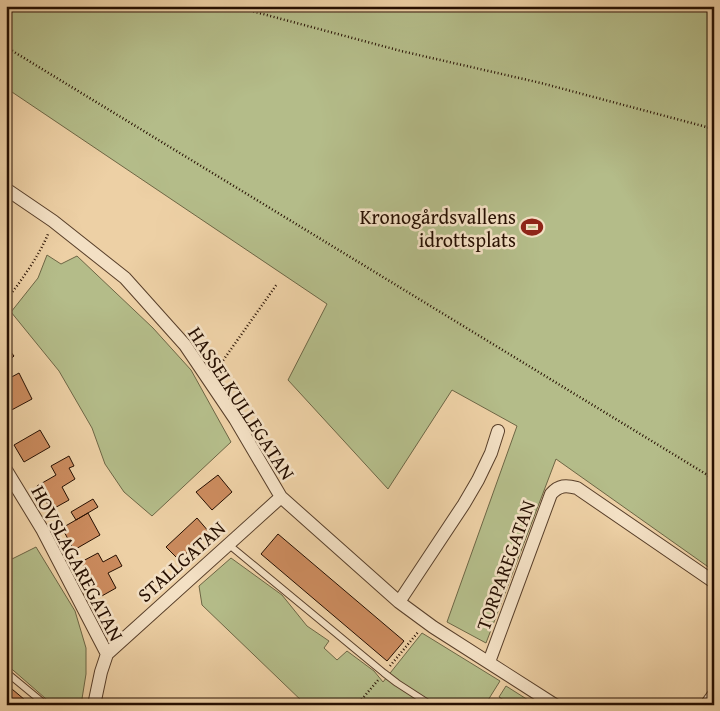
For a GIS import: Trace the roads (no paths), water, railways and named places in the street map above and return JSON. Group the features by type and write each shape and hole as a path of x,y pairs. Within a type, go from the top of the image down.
{"street":[{"name":"HASSELKULLEGATAN","path":"6,190 53,221 125,278 185,345 235,419 281,497 398,602 432,627 555,705"},
{"path":"398,602 464,504 491,453 498,431"},
{"name":"HOVSLAGAREGATAN","path":"6,470 42,529 107,654 94,705"},
{"name":"TORPAREGATAN","path":"489,662 551,494 564,486 577,488 714,582"},
{"name":"STALLGATAN","path":"107,654 281,497"},
{"path":"706,705 714,694"}],"lane":[{"path":"228,544 384,673 431,705"},
{"path":"6,672 46,705"}],"place":[{"name":"Kronogårdsvallens idrottsplats","path":"532,227"}]}
